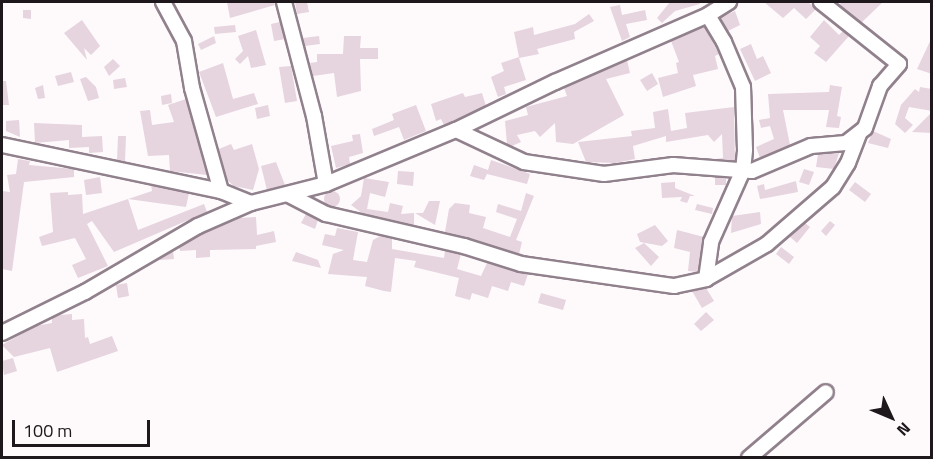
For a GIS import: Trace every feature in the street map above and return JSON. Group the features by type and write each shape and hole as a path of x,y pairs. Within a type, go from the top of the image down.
{"street":[{"path":"163,2 184,41 192,88 220,191"},
{"path":"284,2 314,116 326,184"},
{"path":"2,333 85,292 198,225 251,203 326,184 456,130 555,82 708,15 729,2"},
{"path":"289,195 315,210 361,224 464,246 537,268 609,275 660,287 706,279 767,244 833,187 848,163 859,135 871,116 880,86 899,64 821,2"},
{"path":"706,279 714,233 743,170 743,87 724,42 708,15"},
{"path":"456,130 512,159 569,171 604,174 673,165 743,170 763,169 811,146 838,146 859,135"},
{"path":"2,145 220,191 251,203"},
{"path":"749,458 826,392"}],"building":[{"path":"227,2 274,2 275,5 230,18"},
{"path":"295,2 307,2 309,12 297,14"},
{"path":"670,2 699,2 700,4 675,11 662,23 657,18"},
{"path":"764,2 808,2 816,9 806,19 794,8 783,18"},
{"path":"842,2 883,2 861,23 839,5"},
{"path":"620,5 622,15 645,10 647,20 626,24 630,37 622,41 610,7"},
{"path":"23,10 31,10 31,19 23,18"},
{"path":"735,11 740,25 728,31 720,18"},
{"path":"589,14 594,21 574,32 575,39 537,49 539,54 519,58 526,80 504,87 506,94 498,97 491,77 504,71 501,63 519,57 514,32 533,27 534,35 575,24"},
{"path":"82,20 100,46 91,55 84,48 87,60 64,33"},
{"path":"824,20 839,35 843,31 849,36 826,62 814,53 820,46 810,37"},
{"path":"280,22 285,39 274,41 271,24"},
{"path":"235,25 236,32 215,34 214,27"},
{"path":"704,26 719,54 715,56 718,69 693,75 696,86 663,97 658,78 678,73 676,63 679,62 671,41"},
{"path":"256,30 266,65 251,68 248,56 240,64 235,59 243,51 238,36"},
{"path":"214,36 216,43 201,50 198,44"},
{"path":"319,36 320,44 305,46 303,38"},
{"path":"344,36 361,36 360,48 378,48 378,59 360,59 361,91 337,97 334,73 313,76 310,63 317,62 317,54 343,54"},
{"path":"932,37 932,74 917,69"},
{"path":"751,44 757,59 763,56 771,73 755,81 740,49"},
{"path":"113,59 120,66 109,76 104,67"},
{"path":"627,60 630,73 606,79 624,115 573,144 556,142 555,123 540,137 535,131 517,135 521,142 512,146 507,144 505,121 528,115 526,107 567,96 564,88"},
{"path":"223,63 233,99 254,93 258,104 216,117 199,72"},
{"path":"291,66 297,101 285,103 279,67"},
{"path":"71,72 74,82 58,86 55,76"},
{"path":"652,73 658,84 647,91 640,80"},
{"path":"86,77 96,87 99,98 88,101 80,79"},
{"path":"125,78 127,87 114,89 113,80"},
{"path":"2,81 6,81 9,105 2,105"},
{"path":"43,85 45,98 38,99 35,88"},
{"path":"830,85 842,87 837,116 841,117 839,128 826,127 829,110 783,110 790,145 760,158 756,147 774,139 770,126 761,128 759,120 770,118 768,94 829,92"},
{"path":"920,87 932,89 932,111 909,107 905,118 913,125 905,133 895,124 901,105 915,89 919,92"},
{"path":"463,93 465,97 482,93 486,106 444,125 441,119 436,121 431,104"},
{"path":"171,94 172,103 162,105 161,96"},
{"path":"186,99 207,175 170,171 169,155 148,156 140,111 150,110 152,125 174,122 168,105"},
{"path":"268,105 270,116 257,119 255,108"},
{"path":"416,105 426,131 404,140 399,127 374,136 372,129 394,120 392,114"},
{"path":"734,107 735,161 715,159 723,158 722,134 714,142 708,135 666,142 666,136 633,146 635,159 615,163 586,162 578,142 632,136 631,131 655,128 653,112 668,109 671,131 687,128 685,113"},
{"path":"932,112 932,133 912,132"},
{"path":"19,120 20,137 6,131 6,121"},
{"path":"34,123 82,125 82,137 102,136 103,152 89,153 89,147 69,148 69,140 35,143"},
{"path":"873,131 891,139 888,148 868,143"},
{"path":"360,134 363,153 349,157 350,164 336,168 331,146 353,141 352,135"},
{"path":"118,136 126,136 125,161 117,160"},
{"path":"231,144 234,150 252,144 259,169 253,190 234,186 227,180 219,149"},
{"path":"839,153 834,169 816,167 818,154"},
{"path":"18,159 30,161 29,165 74,169 74,177 24,182 12,271 2,269 2,191 10,192 7,175 16,174"},
{"path":"491,160 530,174 527,184 487,174 484,180 470,176 474,165 488,170"},
{"path":"276,162 285,185 267,190 261,166"},
{"path":"804,169 814,172 809,185 799,182"},
{"path":"398,171 414,172 413,186 397,184"},
{"path":"100,177 102,193 86,195 84,180"},
{"path":"715,177 726,178 726,185 715,185"},
{"path":"364,178 389,182 385,197 370,193 367,209 388,212 390,203 403,206 401,214 414,213 414,225 362,213 351,205 361,196"},
{"path":"796,181 798,192 760,199 757,186 764,184 765,190"},
{"path":"675,182 675,188 695,196 690,196 687,203 680,201 682,197 662,198 661,183"},
{"path":"855,182 871,194 865,202 849,190"},
{"path":"151,185 189,193 186,207 128,199 152,191"},
{"path":"332,191 340,199 332,207 324,199"},
{"path":"68,192 68,195 82,194 83,214 128,199 138,230 204,204 207,212 114,252 92,221 87,224 108,266 78,278 72,265 86,259 75,238 42,246 39,237 53,232 50,193"},
{"path":"526,193 534,196 516,240 522,242 519,254 445,232 449,209 455,203 470,205 469,213 486,217 483,228 510,237 517,219 496,212 498,204 521,211"},
{"path":"429,201 440,201 435,225 415,213 423,213"},
{"path":"697,204 713,208 712,214 695,210"},
{"path":"760,212 761,224 731,233 732,216"},
{"path":"306,214 318,220 315,229 301,223"},
{"path":"256,217 257,235 274,231 276,242 256,246 256,249 210,250 210,257 196,258 196,250 180,251 179,247 202,234 240,218"},
{"path":"830,221 835,225 826,236 821,231"},
{"path":"805,223 810,227 797,243 789,236"},
{"path":"655,225 668,241 662,246 640,242 637,234"},
{"path":"337,228 358,232 353,260 367,262 373,240 380,236 392,239 392,249 444,258 445,251 461,254 457,269 481,276 487,263 528,274 524,286 511,282 508,291 492,286 488,298 472,293 470,300 455,296 459,278 414,267 416,261 395,258 391,292 384,291 365,286 367,277 328,274 333,254 344,250 322,245 325,234 335,236"},
{"path":"677,230 704,237 698,272 688,271 690,252 674,248"},
{"path":"644,243 659,257 651,266 635,248"},
{"path":"781,247 794,257 789,264 776,254"},
{"path":"173,251 174,259 160,260 160,259"},
{"path":"296,252 318,260 321,268 292,261"},
{"path":"127,283 129,296 118,298 116,285"},
{"path":"706,288 714,301 702,308 692,291"},
{"path":"541,293 566,300 563,310 538,303"},
{"path":"706,312 714,320 701,331 694,324"},
{"path":"72,314 72,320 84,319 85,338 88,337 90,344 112,336 118,351 57,372 50,348 14,357 2,345 36,326 52,323 52,318"},
{"path":"13,358 17,371 4,375 2,361"}]}
